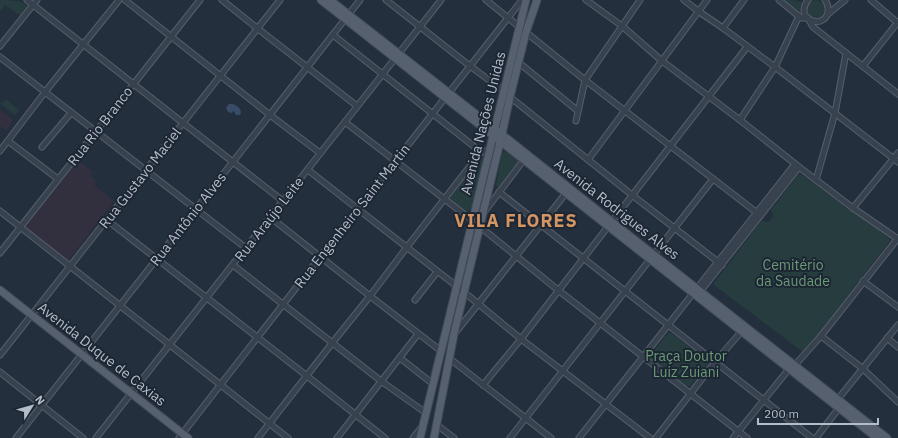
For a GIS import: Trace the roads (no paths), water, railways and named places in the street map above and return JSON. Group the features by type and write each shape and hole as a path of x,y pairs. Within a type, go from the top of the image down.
{"main road":[{"name":"Avenida Rodrigues Alves","path":"321,0 347,17 397,56 447,96 494,137 501,138"},
{"name":"Avenida Rodrigues Alves","path":"330,0 347,17"},
{"name":"Avenida Nações Unidas","path":"420,438 495,128 518,62 526,0"},
{"name":"Avenida Nações Unidas","path":"434,438 454,334 501,138 507,94 523,30 537,0"},
{"name":"Avenida Rodrigues Alves","path":"447,96 495,128 501,138 792,367 839,408 877,438"},
{"name":"Avenida Rodrigues Alves","path":"525,157 566,193 610,224"},
{"name":"Avenida Duque de Caxias","path":"0,290 31,317 182,437"},
{"name":"Avenida Rodrigues Alves","path":"697,292 741,332 838,399 887,438"},
{"name":"Avenida Duque de Caxias","path":"0,295 31,317"}],"street":[{"path":"27,0 283,201"},
{"path":"0,46 36,0"},
{"path":"0,151 119,0"},
{"path":"125,0 320,153"},
{"name":"Rua Rio Branco","path":"0,252 200,0"},
{"path":"222,0 357,106"},
{"name":"Rua Gustavo Maciel","path":"0,355 280,0"},
{"name":"Rua Antônio Alves","path":"16,438 360,0"},
{"path":"386,0 507,94 720,264"},
{"name":"Rua Araújo Leite","path":"96,438 441,0"},
{"path":"486,0 585,80 759,214"},
{"name":"Rua Engenheiro Saint Martin","path":"182,437 257,337 522,0"},
{"path":"586,0 622,26 662,61 740,120 797,166 898,238 821,336 792,367 733,438"},
{"path":"576,121 585,80 640,0"},
{"path":"684,0 775,67 896,160"},
{"path":"588,160 707,0"},
{"path":"723,28 744,0"},
{"path":"779,0 801,18 807,18 817,22 823,19 845,0"},
{"path":"808,0 804,11 813,27 898,94"},
{"path":"825,0 828,5 828,14"},
{"path":"863,66 898,23 871,0"},
{"path":"740,120 775,67 799,16"},
{"path":"333,35 481,152"},
{"path":"483,385 521,339 747,47"},
{"path":"816,180 836,114 846,53"},
{"path":"0,57 195,210 246,248"},
{"path":"518,62 578,111"},
{"path":"42,147 71,112"},
{"path":"345,122 747,438"},
{"path":"8,141 58,179"},
{"path":"258,438 481,152 490,150"},
{"path":"854,208 896,160 898,153"},
{"path":"483,214 525,157"},
{"path":"579,438 667,325 720,264 797,166"},
{"path":"308,170 464,292 521,339 650,438"},
{"path":"510,438 713,179"},
{"path":"499,192 812,438"},
{"path":"454,334 566,193"},
{"path":"0,211 288,438"},
{"path":"270,217 441,351"},
{"path":"107,220 385,438"},
{"path":"233,265 381,381 426,413"},
{"path":"415,300 437,272"},
{"path":"863,281 898,307"},
{"path":"816,438 839,408 838,399 898,325"},
{"path":"656,438 715,362 741,332"},
{"path":"337,438 418,334"},
{"path":"821,336 862,368 898,402"},
{"path":"887,338 898,347"},
{"path":"400,358 433,384"},
{"path":"449,358 551,438"},
{"path":"0,372 83,438"},
{"path":"437,425 454,438"},
{"path":"413,438 423,426"}],"water":[{"path":"229,104 233,104 238,107 241,112 240,115 236,115 234,111 231,113 228,112 226,108"}],"district":[{"name":"VILA FLORES","path":"516,220"}],"park label":[{"name":"Cemitério da Saudade","path":"793,274"},
{"name":"Praça Doutor Luiz Zuiani","path":"686,364"}]}
